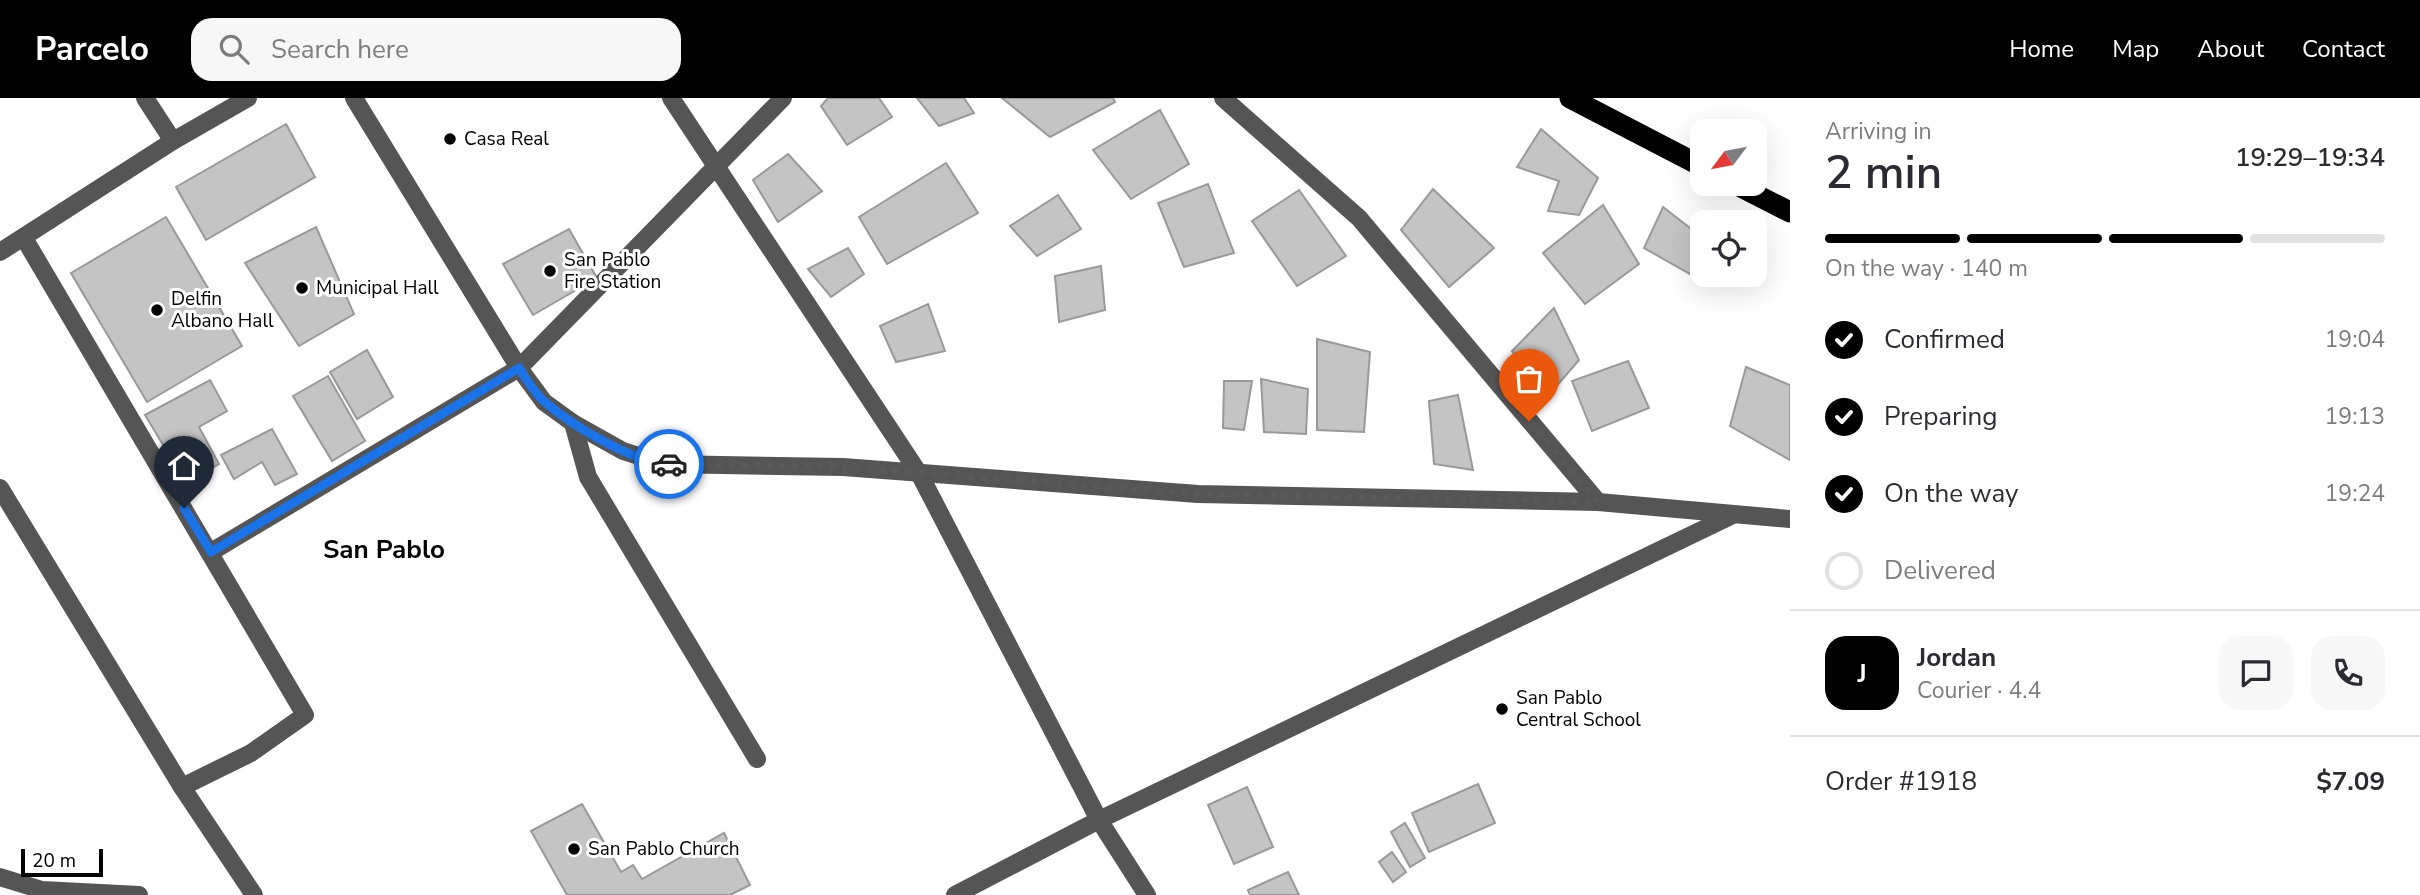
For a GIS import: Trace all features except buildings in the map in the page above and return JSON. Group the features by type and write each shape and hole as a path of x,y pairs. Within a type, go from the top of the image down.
{"highway":[{"path":"1570,98 1690,160"},
{"path":"1759,196 1790,212"}],"street":[{"path":"145,98 173,141"},
{"path":"0,252 173,141 248,98"},
{"path":"354,98 519,368 544,402 623,451 664,464 843,467 920,475 1198,494 1598,502 1790,519"},
{"path":"671,98 920,475 1099,820 1147,895"},
{"path":"211,552 519,368 783,98"},
{"path":"1223,98 1359,218 1598,502"},
{"path":"24,238 305,715 251,752 183,787"},
{"path":"573,422 588,477 757,759"},
{"path":"0,488 183,787 254,895"},
{"path":"955,895 1099,820 1733,514"},
{"path":"0,877 41,890 139,895"}],"way so far":[{"path":"669,464 843,467 920,475 1198,494 1598,502 1529,421"}],"place":[{"name":"Casa Real","path":"450,139"},
{"name":"San Pablo Fire Station","path":"550,271"},
{"name":"Municipal Hall","path":"302,288"},
{"name":"Delfin Albano Hall","path":"157,310"},
{"name":"San Pablo Central School","path":"1502,709"},
{"name":"San Pablo Church","path":"574,849"}],"district":[{"name":"San Pablo","path":"384,549"}],"route":[{"path":"184,508 211,552 519,368 544,402 573,422 623,451 669,464"}]}
